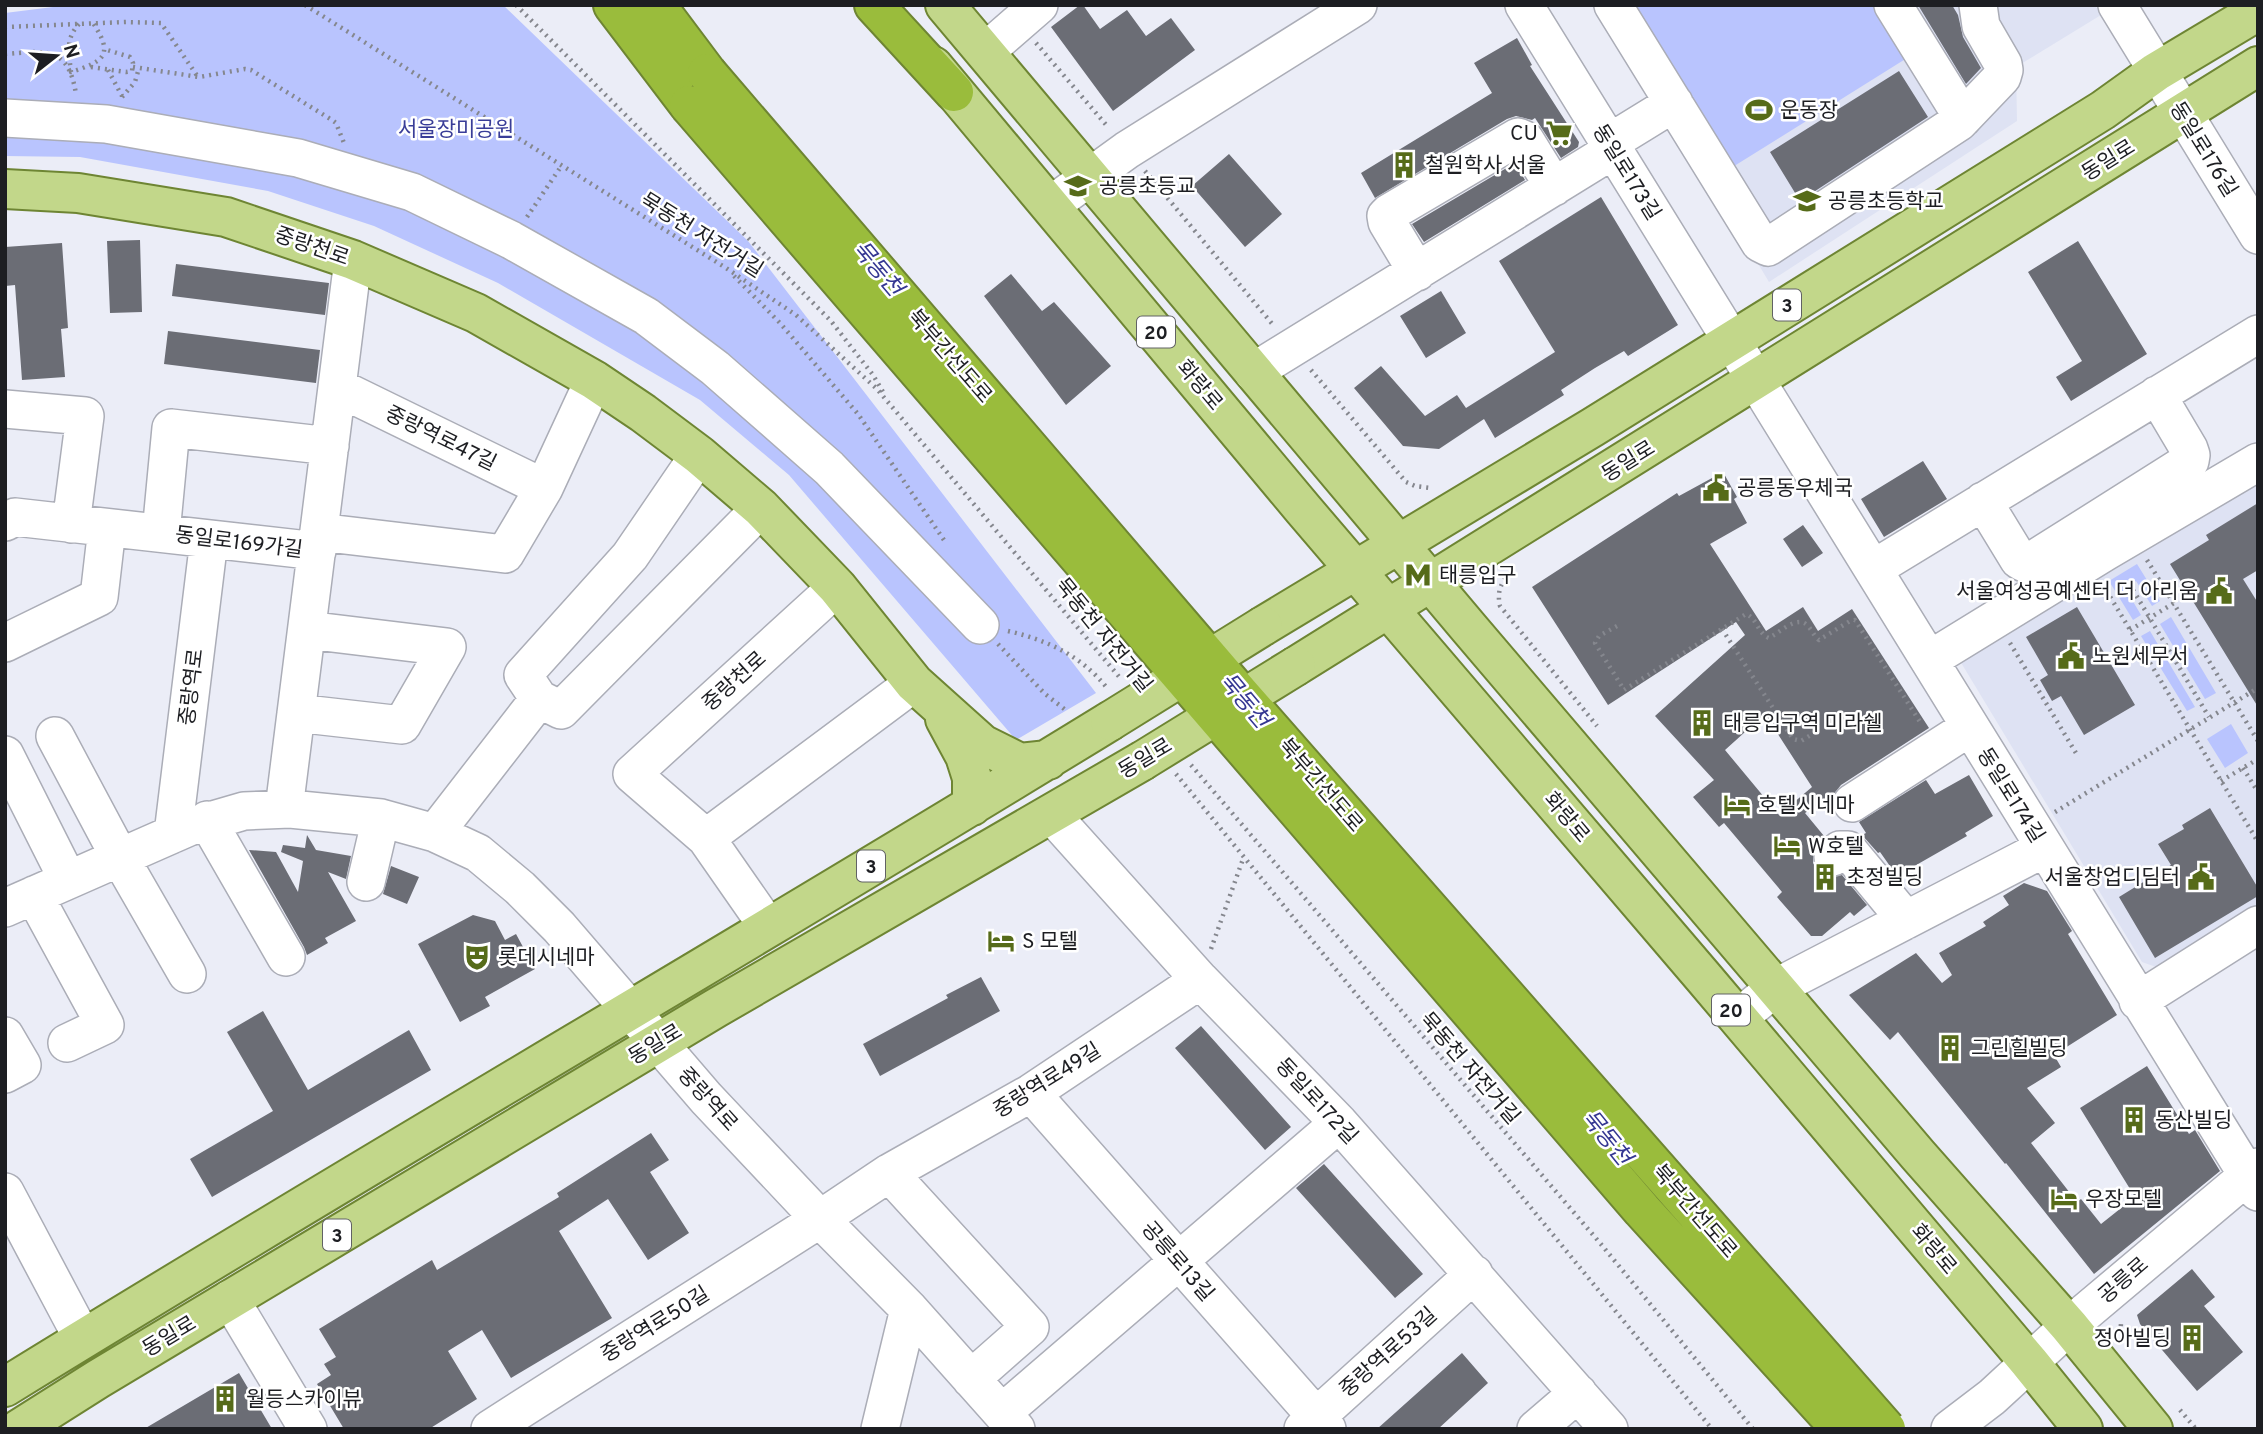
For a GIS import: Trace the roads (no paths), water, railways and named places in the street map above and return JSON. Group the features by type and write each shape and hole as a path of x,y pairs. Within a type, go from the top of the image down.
{"highway":[{"name":"북부간선도로","path":"613,5 689,105 930,386 1642,1210 1841,1429"},
{"name":"북부간선도로","path":"656,5 707,73 1240,694 1886,1429"},
{"path":"874,5 954,92"}],"main road":[{"name":"화랑로","path":"882,5 2083,1429"},
{"name":"20","path":"945,5 1430,582 1775,988 2069,1326 2153,1429"},
{"name":"동일로","path":"5,1387 248,1237 972,807 1048,760 1092,719 1263,626 1593,427 2103,110 2156,72 2258,11"},
{"name":"동일로","path":"19,1429 657,1042 1142,761 1485,550 2258,66"},
{"name":"중랑천로","path":"5,189 78,192 226,217 353,260 476,313 594,380 699,455 761,509 837,587 927,695"},
{"path":"927,695 982,744 1007,758 1020,763 1048,760"},
{"path":"927,695 965,756 972,778 972,807"},
{"path":"509,1081 545,1079 550,1089 530,1119"},
{"path":"248,1237 224,1265 226,1276 234,1284 270,1275"},
{"path":"115,1319 150,1313 158,1316 160,1328 136,1356"}],"street":[{"path":"1051,205 1128,150 1358,5"},
{"name":"동일로173길","path":"1524,5 1729,340"},
{"path":"1613,5 1760,243 1768,247 1963,118 2002,77 2004,70 2000,57 1981,26 1978,5"},
{"path":"1893,5 1963,118"},
{"name":"동일로176길","path":"2117,5 2156,72 2256,228"},
{"path":"985,52 1028,13"},
{"path":"1254,372 1554,187 1674,103"},
{"path":"5,118 106,124 298,158 412,192 511,240 646,316 715,368 830,468 980,625"},
{"path":"1417,272 1387,222 1386,216 1389,213 1518,137 1525,140 1554,187"},
{"path":"284,809 353,260"},
{"path":"1873,569 2258,334"},
{"name":"동일로174길","path":"1729,340 1970,727 2046,832 2138,1001 2254,1178"},
{"path":"318,542 505,554 544,488 594,380"},
{"name":"중랑역로47길","path":"337,387 544,488"},
{"path":"1983,501 2019,560 2024,563 2098,552 2191,460 2189,449 2157,396"},
{"path":"5,409 85,416 71,524"},
{"name":"동일로169가길","path":"161,533 171,428 330,446"},
{"path":"699,455 630,556 523,675 539,699 561,710 761,509"},
{"path":"1928,660 2098,552 2258,462"},
{"name":"동일로169가길","path":"5,522 15,517 209,540 318,542"},
{"path":"5,643 99,597 107,528"},
{"name":"중랑역로","path":"173,834 209,540"},
{"name":"중랑천로","path":"706,838 632,774 837,587"},
{"path":"296,713 402,725 447,647 307,630"},
{"path":"768,928 706,838 927,695"},
{"path":"435,833 539,699"},
{"path":"1852,803 1970,727"},
{"path":"55,736 119,856 187,974"},
{"path":"5,755 68,880"},
{"name":"중랑역로","path":"67,1043 105,1026 19,902 119,856 207,820 244,811 284,809 381,818 435,833 478,853 520,888 559,927 657,1042 820,1219 909,1309 1009,1421 1179,1262 1339,1123"},
{"name":"동일로172길","path":"1051,814 1200,980 1339,1123 1609,1429"},
{"path":"366,882 381,818"},
{"path":"207,820 286,957"},
{"path":"1738,1018 1775,988 1906,920 2046,832"},
{"path":"1833,857 1840,850 1848,850 1906,920"},
{"path":"2138,1001 2258,925"},
{"name":"중랑역로49길","path":"820,1219 889,1173 1031,1093 1200,980"},
{"path":"5,1036 22,1065 5,1074"},
{"name":"공릉로13길","path":"1031,1093 1179,1262 1315,1425"},
{"path":"889,1173 1030,1327 971,1379"},
{"name":"공릉로","path":"1950,1429 1992,1397 2069,1326 2254,1178"},
{"path":"6,1196 83,1339"},
{"name":"중랑역로50길","path":"490,1429 820,1219"},
{"name":"중랑역로53길","path":"1315,1425 1474,1274"},
{"path":"230,1299 308,1429"},
{"path":"880,1429 909,1309"},
{"path":"1536,1429 1578,1393"}],"place":[{"name":"운동장","path":"1759,110"},
{"name":"CU","path":"1559,133"},
{"name":"철원학사 서울","path":"1404,165"},
{"name":"공릉초등교","path":"1078,186"},
{"name":"공릉초등학교","path":"1807,201"},
{"name":"공릉동우체국","path":"1716,488"},
{"name":"태릉입구","path":"1418,575"},
{"name":"서울여성공예센터 더 아리움","path":"2219,591"},
{"name":"노원세무서","path":"2071,656"},
{"name":"태릉입구역 미라쉘","path":"1702,723"},
{"name":"호텔시네마","path":"1737,805"},
{"name":"W호텔","path":"1787,846"},
{"name":"초정빌딩","path":"1825,877"},
{"name":"서울창업디딤터","path":"2201,877"},
{"name":"S 모텔","path":"1001,941"},
{"name":"롯데시네마","path":"477,957"},
{"name":"그린힐빌딩","path":"1950,1048"},
{"name":"동산빌딩","path":"2134,1120"},
{"name":"우장모텔","path":"2064,1199"},
{"name":"정아빌딩","path":"2192,1338"},
{"name":"월등스카이뷰","path":"225,1399"}],"park label":[{"name":"서울장미공원","path":"456,129"}],"water label":[{"name":"묵동천","path":"878,268"},
{"name":"묵동천","path":"1245,700"},
{"name":"묵동천","path":"1607,1137"}]}
